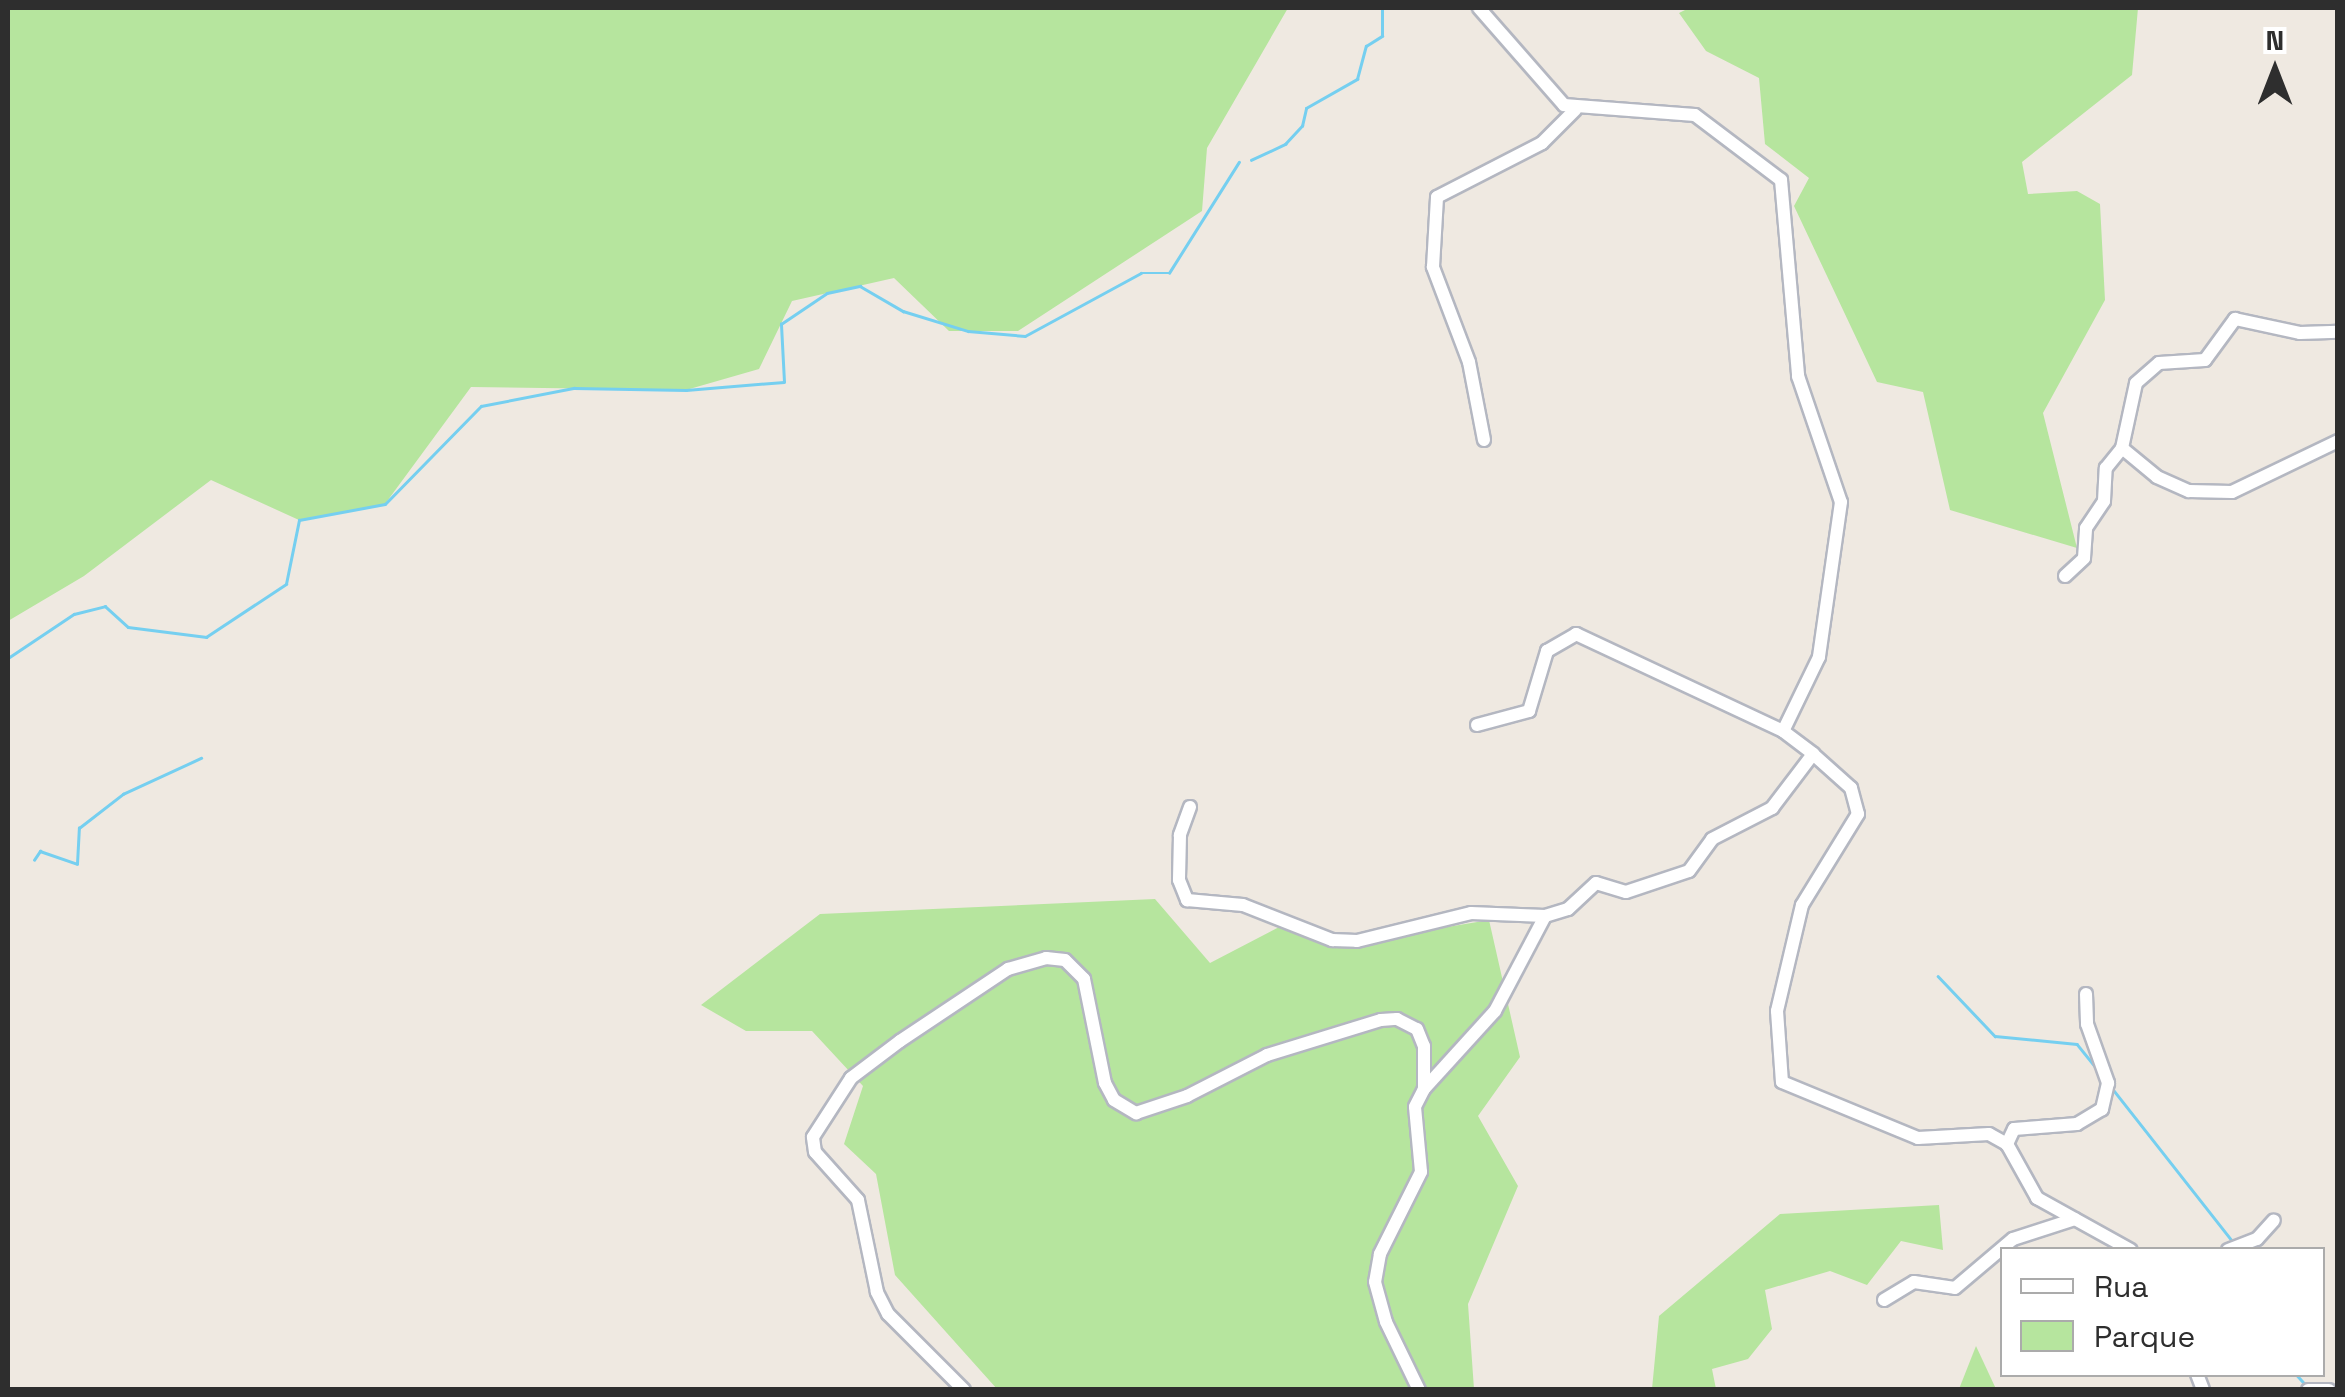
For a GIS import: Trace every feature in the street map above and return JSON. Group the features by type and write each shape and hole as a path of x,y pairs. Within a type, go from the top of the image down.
{"street":[{"path":"1480,8 1553,95 1576,110 1695,115 1783,184 1798,376 1841,502 1819,657 1783,732"},
{"path":"1484,440 1469,362 1432,266 1438,197 1542,143 1576,110"},
{"path":"2065,576 2084,558 2086,528 2104,501 2106,468 2122,448 2136,383 2159,363 2205,360 2235,320 2300,333 2338,332"},
{"path":"2122,448 2157,477 2189,492 2232,492 2338,441"},
{"path":"1476,725 1529,711 1548,651 1576,634 1783,732 1813,754 1851,788 1858,814 1802,905 1776,1011 1782,1082 1918,1138 1988,1134 2007,1144 2037,1198 2126,1247"},
{"path":"1190,807 1180,835 1178,880 1190,901 1243,904 1311,936 1357,941 1454,915 1524,910 1545,916 1568,909 1596,883 1626,892 1689,871 1712,839 1772,808 1813,754"},
{"path":"1419,1390 1386,1322 1375,1282 1380,1254 1421,1172 1415,1107 1424,1090 1494,1011 1545,916"},
{"path":"964,1390 888,1314 877,1292 858,1200 812,1143 846,1084 900,1041 1008,969 1058,958 1080,972 1089,989 1104,1082 1126,1110 1145,1113 1267,1055 1398,1019 1424,1039 1424,1090"},
{"path":"2007,1144 2014,1129 2078,1124 2102,1109 2108,1083 2087,1024 2086,994"},
{"path":"2004,1247 2013,1239 2078,1219"},
{"path":"2236,1247 2258,1238 2274,1220"},
{"path":"1884,1300 1914,1282 1955,1288 2000,1250"},
{"path":"2308,1390 2328,1390"}],"green space":[{"path":"8,8 1288,8 1207,148 1202,211 1018,331 949,331 894,278 792,301 759,369 686,390 471,387 385,504 299,520 211,480 84,576 8,621"},
{"path":"1689,8 2138,8 2132,75 2022,162 2028,194 2077,191 2100,204 2105,300 2043,413 2077,548 1950,510 1923,392 1877,382 1794,206 1809,178 1765,144 1759,78 1706,51 1679,13"},
{"path":"1155,899 1210,963 1283,925 1329,947 1489,920 1520,1057 1478,1116 1518,1186 1468,1304 1474,1389 997,1389 895,1275 876,1174 844,1144 863,1086 812,1031 746,1031 701,1005 820,914"},
{"path":"1939,1205 1943,1250 1901,1241 1867,1285 1830,1271 1765,1290 1772,1329 1748,1359 1712,1369 1716,1389 1652,1389 1659,1316 1780,1214"},
{"path":"1976,1346 1996,1389 1959,1389"}],"waterway":[{"path":"1251,160 1285,144 1302,126 1306,108 1357,79 1366,46 1382,36 1382,8"},
{"path":"8,658 74,614 105,606 128,627 206,637 286,584 299,520 385,504 481,406 574,388 686,390 784,382 781,324 827,293 860,286 903,311 968,331 1025,336 1141,273 1169,273 1239,162"},
{"path":"34,860 40,851 77,864 79,828 123,794 201,758"},
{"path":"1938,976 1995,1036 2077,1044 2098,1070"},
{"path":"2112,1088 2234,1243"},
{"path":"2299,1377 2305,1384"}]}
